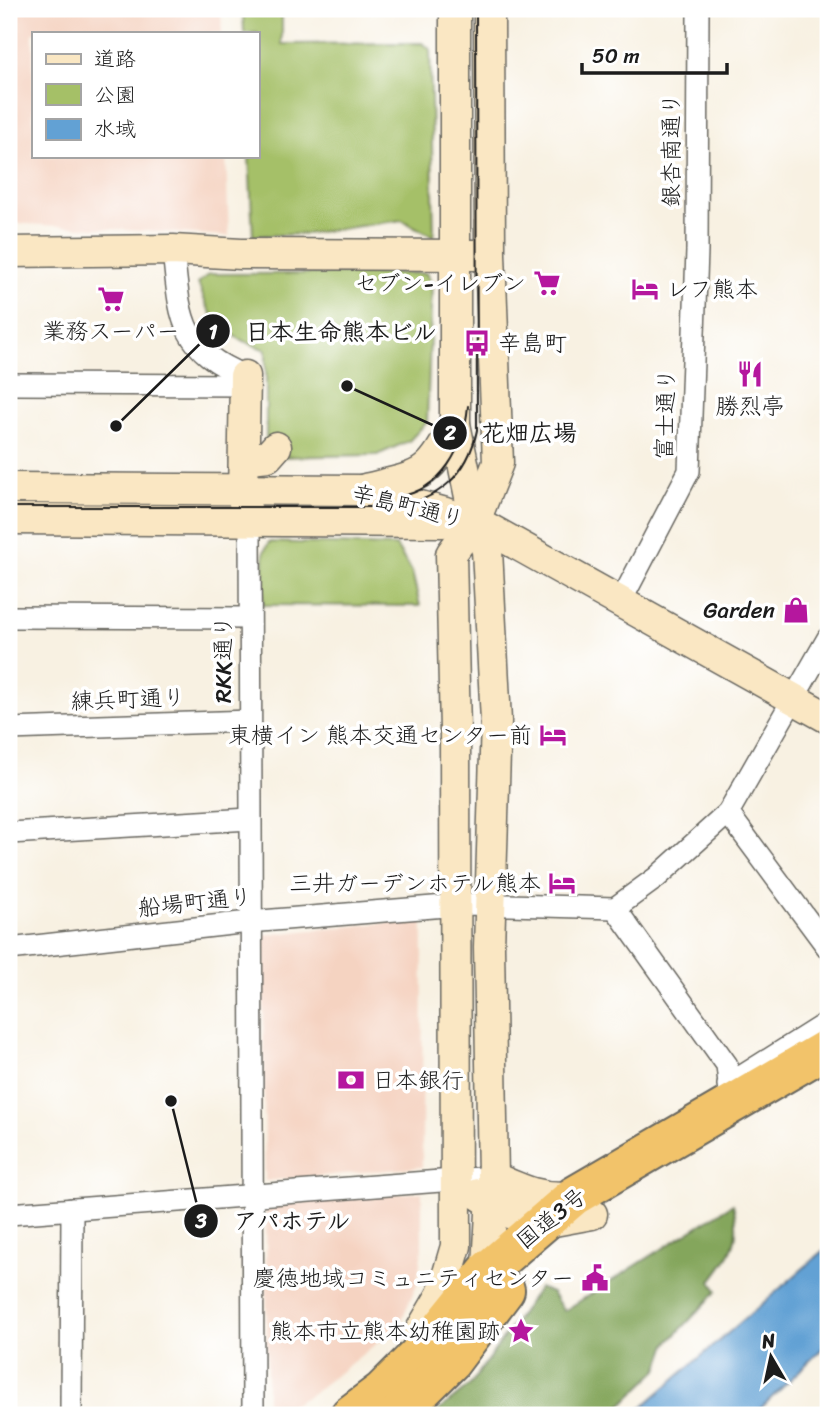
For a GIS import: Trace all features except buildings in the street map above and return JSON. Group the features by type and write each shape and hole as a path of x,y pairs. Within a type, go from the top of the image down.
{"highway":[{"name":"国道3号","path":"350,1415 389,1403 451,1362 484,1315 583,1205 634,1161 734,1093 828,1048"},
{"name":"国道3号","path":"389,1403 427,1346 488,1270 543,1223 828,1079"}],"street":[{"path":"455,9 455,424 475,521 487,550 496,721 489,903 493,1190 484,1315"},
{"path":"389,1403 442,1294 456,1246 456,1178 441,906 455,731 451,554 475,521 498,464 490,254 489,9"},
{"name":"銀杏南通り","path":"697,251 698,9"},
{"path":"173,250 179,305 187,334 221,366 245,380"},
{"path":"9,252 173,250 241,254 490,254"},
{"name":"富士通り","path":"620,603 689,471 697,251"},
{"path":"9,384 245,380"},
{"path":"245,380 244,489 250,522"},
{"path":"361,490 413,478 439,458 455,424"},
{"path":"244,459 268,456 276,447"},
{"name":"辛島町通り","path":"9,488 361,490 475,521"},
{"name":"辛島町通り","path":"9,519 475,521"},
{"path":"475,521 828,718"},
{"name":"RKK通り","path":"250,522 249,922 253,1415"},
{"path":"9,617 249,618"},
{"path":"828,638 728,813 656,878 615,908 727,1065 734,1093 828,1022"},
{"path":"794,699 828,699"},
{"path":"794,699 828,736"},
{"name":"練兵町通り","path":"9,729 250,721"},
{"path":"728,813 828,947"},
{"path":"9,833 250,819"},
{"name":"船場町通り","path":"9,949 249,922 441,906 489,903 615,908"},
{"path":"9,1214 456,1178 493,1190 543,1223"},
{"path":"493,1190 522,1191 583,1205"},
{"path":"71,1415 72,1209"}],"shaded area":[{"path":"9,9 221,9 222,32 32,32 32,158 226,158 229,236 9,223"},
{"path":"423,919 422,1167 265,1181 263,935"},
{"path":"422,1192 422,1249 417,1284 402,1319 386,1336 313,1393 283,1410 267,1403 266,1206"}],"green space":[{"path":"243,9 282,9 282,44 422,43 430,49 434,237 402,220 305,234 253,236 249,158 259,158 259,32 244,32"},
{"path":"426,273 432,284 427,422 409,441 377,455 272,457 266,450 266,350 239,339 221,327 209,309 198,283 209,274"},
{"path":"269,542 396,546 412,572 420,606 263,605 264,552"},
{"path":"733,1204 736,1237 730,1254 711,1281 717,1291 667,1344 658,1370 611,1415 433,1415 470,1385 539,1288 552,1293 564,1311"}],"water":[{"path":"828,1247 828,1343 760,1409 753,1415 633,1415"}],"tram line":[{"path":"9,507 393,507 424,499 437,492 458,473 473,446 477,430 476,9"},
{"path":"397,497 427,486 448,465 462,437 468,406"}],"place":[{"name":"セブン-イレブン","path":"547,283"},
{"name":"レフ熊本","path":"645,289"},
{"name":"業務スーパー","path":"111,299"},
{"name":"辛島町","path":"477,343"},
{"name":"勝烈亭","path":"750,374"},
{"name":"花畑広場","path":"347,386"},
{"name":"日本生命熊本ビル","path":"116,426"},
{"name":"Garden","path":"796,610"},
{"name":"東横イン 熊本交通センター前","path":"553,735"},
{"name":"三井ガーデンホテル熊本","path":"562,883"},
{"name":"日本銀行","path":"351,1080"},
{"name":"アパホテル","path":"171,1101"},
{"name":"慶徳地域コミュニティセンター","path":"595,1278"},
{"name":"熊本市立熊本幼稚園跡","path":"521,1331"}]}
